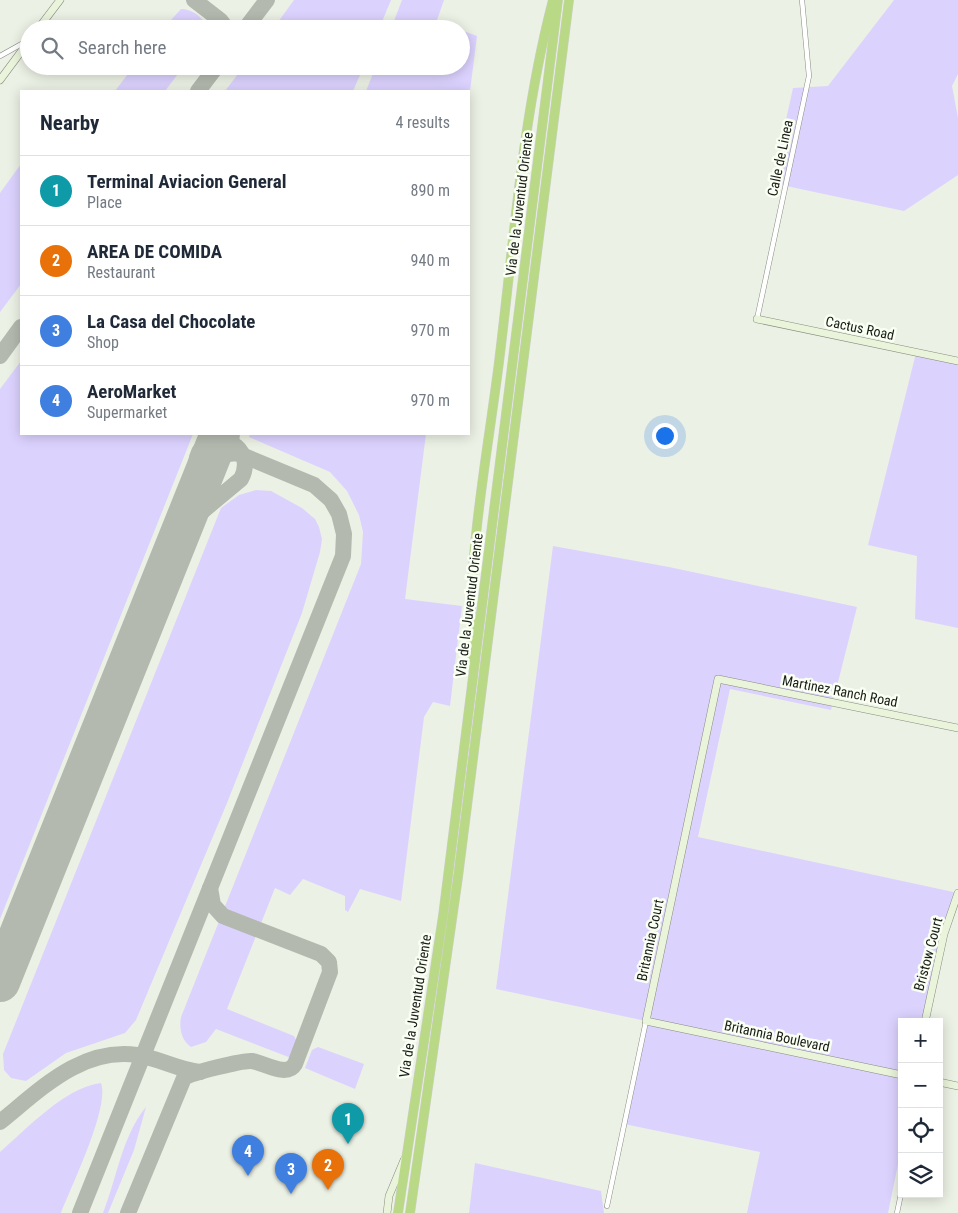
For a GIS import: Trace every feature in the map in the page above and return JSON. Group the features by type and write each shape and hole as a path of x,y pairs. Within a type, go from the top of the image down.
{"highway":[{"path":"473,680 469,611 480,515 534,81 553,0"},
{"name":"Via de la Juventud Oriente","path":"398,1213 406,1155 447,916 473,680 558,0"},
{"name":"Via de la Juventud Oriente","path":"410,1213 447,916 569,0"}],"street":[{"path":"45,20 60,0"},
{"name":"Calle de Linea","path":"757,318 808,79 802,0"},
{"path":"0,56 20,45"},
{"path":"0,80 20,52"},
{"name":"Cactus Road","path":"757,318 958,361"},
{"name":"Martinez Ranch Road","path":"718,679 958,728"},
{"name":"Britannia Court","path":"607,1206 718,679"},
{"name":"Bristow Court","path":"926,1018 944,934 958,893"},
{"name":"Britannia Boulevard","path":"646,1021 898,1074"},
{"path":"943,1083 958,1086"},
{"path":"387,1213 389,1196 406,1155"},
{"path":"897,1213 900,1198"}],"shaded area":[{"path":"294,0 391,0 383,20 280,20"},
{"path":"402,0 444,0 437,20 394,20"},
{"path":"894,0 958,0 958,74 952,86 958,118 958,175 904,211 772,183 793,88 828,86"},
{"path":"181,9 197,14 202,20 171,20"},
{"path":"470,33 477,36 470,91 366,90 372,75 470,75"},
{"path":"127,75 177,75 166,90 116,90"},
{"path":"237,75 360,75 353,90 226,90"},
{"path":"20,165 20,285 0,312 0,193"},
{"path":"916,353 958,361 958,628 915,619 917,556 868,545"},
{"path":"20,362 20,435 193,435 0,919 0,389"},
{"path":"250,435 426,435 405,599 462,606 450,706 433,702 424,717 401,901 360,889 348,912 345,910 345,896 303,879 290,895 275,888 227,1009 294,1036 298,1043 291,1058 216,1029 206,1042 191,1047 183,1037 180,1025 181,1017 361,564 363,532 359,515 347,491 330,472 249,437"},
{"path":"256,490 271,491 302,508 315,519 322,539 302,613 227,803 136,1020 125,1033 66,1053 26,1081 11,1078 4,1070 3,1054 221,508 239,495"},
{"path":"553,546 669,567 857,607 831,710 730,689 698,837 958,893 944,934 926,1018 898,1018 898,1164 888,1213 747,1213 760,1152 624,1124 646,1021 496,989"},
{"path":"318,1047 364,1064 355,1089 305,1068 312,1050"},
{"path":"101,1083 100,1110 95,1128 61,1213 0,1213 0,1152 34,1121 60,1101 87,1086"},
{"path":"146,1107 134,1150 108,1213 103,1213 131,1131"},
{"path":"475,1163 601,1191 604,1213 469,1213"}],"taxiway":[{"path":"194,0 220,20"},
{"path":"252,20 267,0"},
{"path":"199,90 210,75"},
{"path":"0,356 20,328"},
{"path":"178,538 186,525 241,479 245,468 244,457 232,443 214,440 206,444 199,452 196,462 196,494"},
{"path":"80,1213 343,556 344,534 339,514 331,500 314,485 237,453 220,455 206,467"},
{"path":"128,1213 184,1078 206,1070 247,1061 257,1062 281,1070 291,1068 295,1064 330,972 329,962 321,954 223,916 213,905 210,888"},
{"path":"0,1122 62,1074 80,1064 98,1058 117,1054 137,1055 200,1072"}],"runway":[{"path":"0,982 220,435"}],"place":[{"name":"Terminal Aviacion General","path":"348,1144"},
{"name":"AeroMarket","path":"248,1176"},
{"name":"AREA DE COMIDA","path":"328,1190"},
{"name":"La Casa del Chocolate","path":"291,1194"}]}
